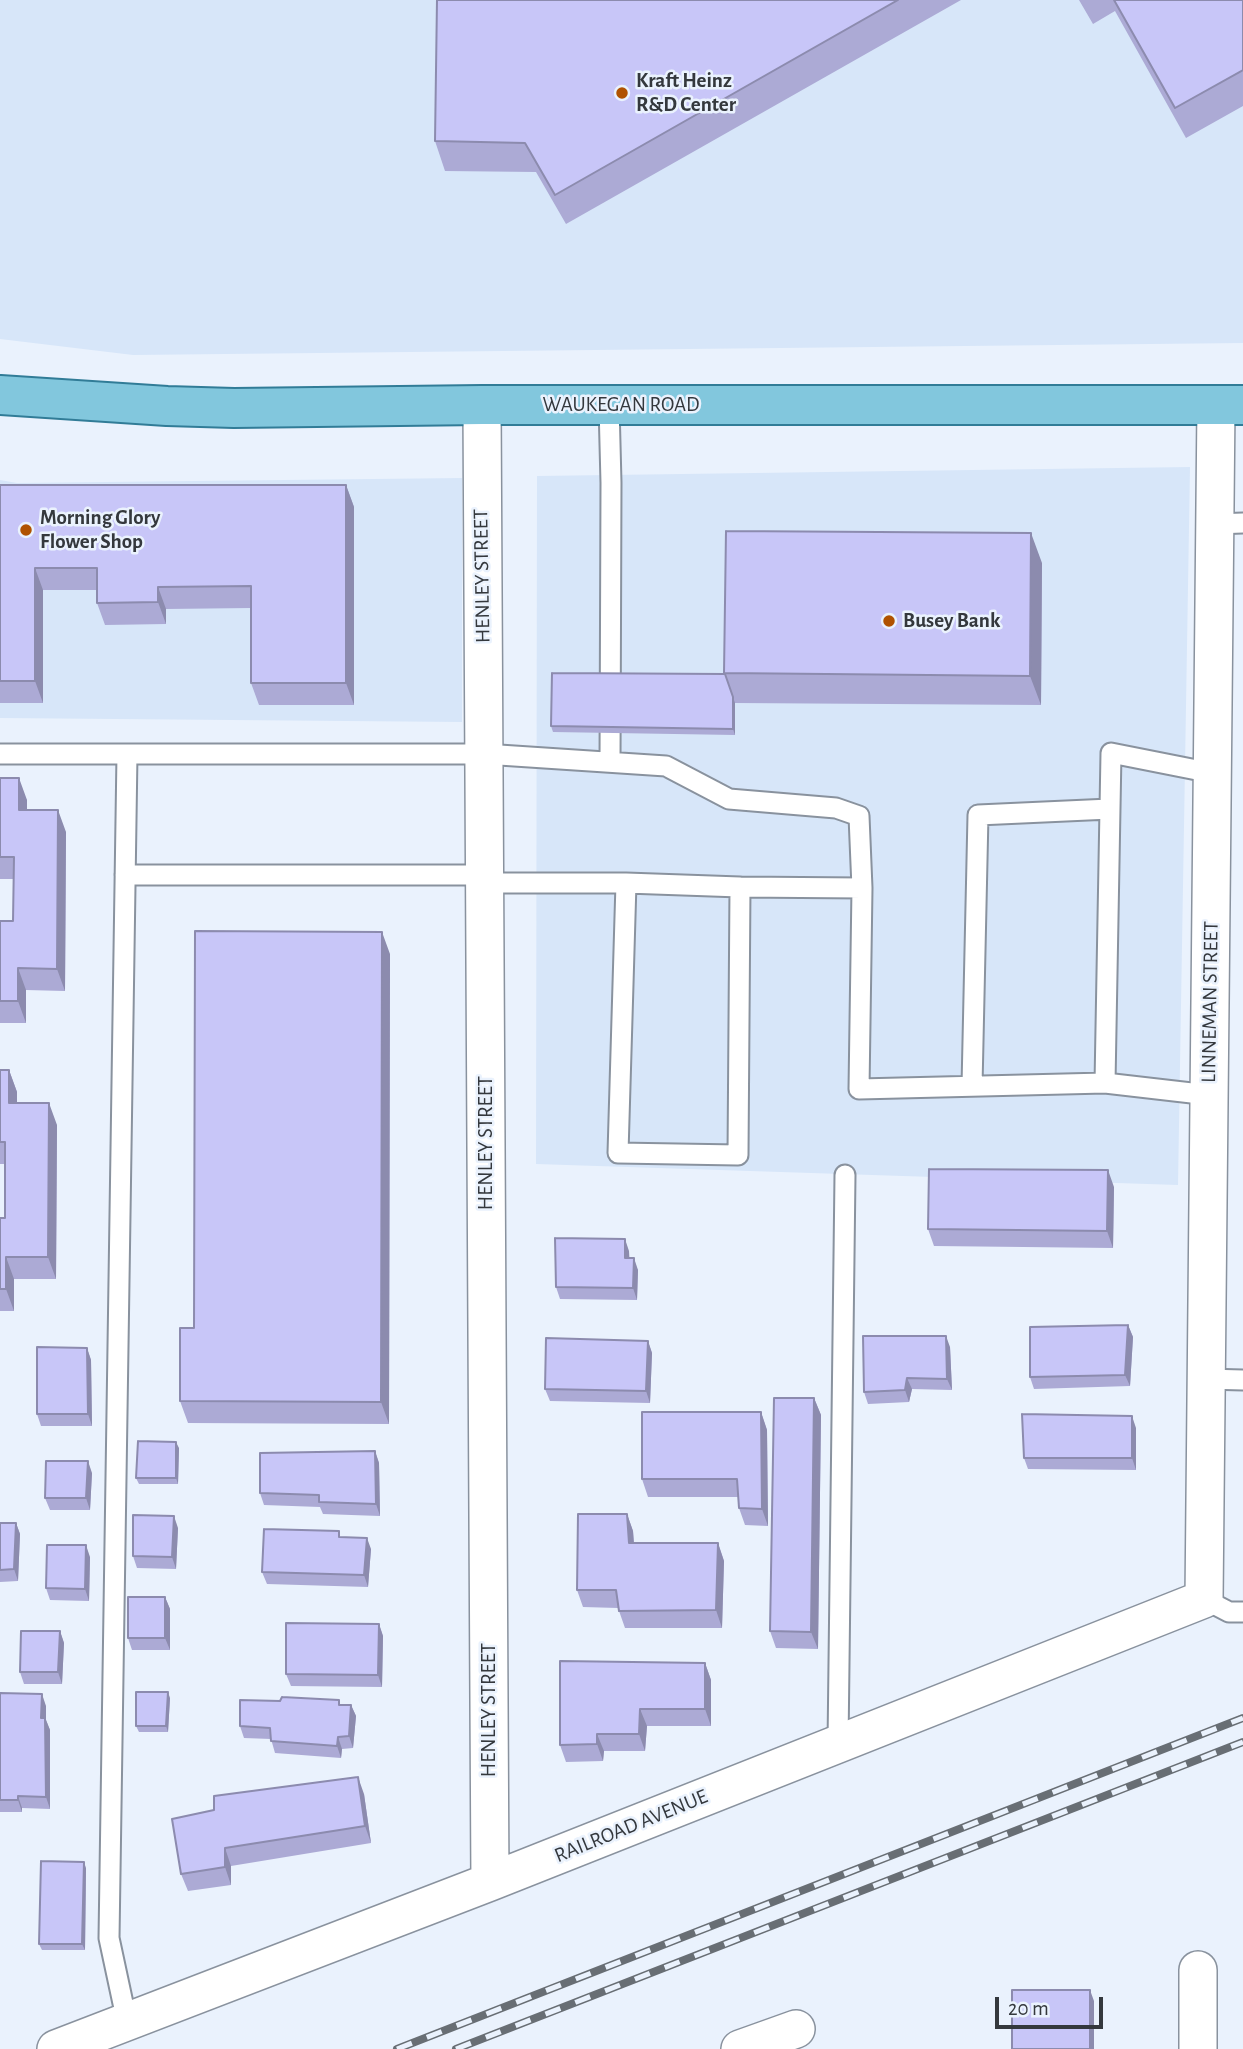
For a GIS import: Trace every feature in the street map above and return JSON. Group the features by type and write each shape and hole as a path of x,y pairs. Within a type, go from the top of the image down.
{"main road":[{"name":"WAUKEGAN ROAD","path":"0,395 180,407 1229,405"}],"street":[{"name":"HENLEY STREET","path":"482,405 490,1882"},
{"name":"LINNEMAN STREET","path":"1204,1599 1212,772 1229,524 1229,405"},
{"name":"RAILROAD AVENUE","path":"56,2049 490,1882 1204,1599"},
{"path":"1198,1970 1198,2049"}],"lane":[{"path":"609,405 610,762"},
{"path":"1105,1083 1111,753 1212,772"},
{"path":"0,754 484,754 610,762 666,766 729,799 836,808 859,816 862,888 859,1089 1105,1083 1209,1095"},
{"path":"127,754 109,1938 127,2022"},
{"path":"972,1086 978,815 1110,809"},
{"path":"125,875 484,879 536,883 862,888"},
{"path":"626,883 618,1153 738,1155 740,887"},
{"path":"838,1744 845,1175"},
{"path":"1206,1379 1243,1380"},
{"path":"1204,1599 1229,1612 1243,1612"}],"shaded area":[{"name":"Kraft Heinz R&D Center","path":"0,0 1243,0 1243,343 133,355 0,339"},
{"path":"1190,467 1178,1185 536,1164 537,476"},
{"path":"462,478 462,722 0,718 0,480 17,483"}],"building":[{"name":"Kraft Heinz R&D Center","path":"437,0 898,0 555,195 525,143 435,141"},
{"path":"1114,0 1243,0 1243,70 1175,108"},
{"path":"0,485 346,485 346,683 251,683 251,586 158,587 158,602 97,603 97,568 35,568 35,681 0,681"},
{"name":"Busey Bank","path":"726,531 1031,533 1030,676 724,673"},
{"path":"552,673 725,674 733,697 733,729 551,726"},
{"path":"0,778 19,778 19,810 58,810 57,969 18,968 18,1001 0,1001 0,921 13,921 14,857 0,857"},
{"path":"195,931 382,932 381,1402 180,1401 180,1328 194,1328"},
{"path":"0,1070 9,1070 9,1103 49,1103 48,1257 6,1257 6,1289 0,1289 0,1218 5,1218 5,1142 0,1142"},
{"path":"929,1169 1108,1170 1107,1231 928,1229"},
{"path":"555,1238 625,1239 625,1258 634,1258 633,1288 556,1287"},
{"path":"1128,1325 1125,1375 1030,1377 1030,1327"},
{"path":"863,1336 946,1336 947,1379 907,1378 905,1390 864,1392"},
{"path":"546,1338 648,1341 646,1391 545,1389"},
{"path":"37,1347 87,1348 88,1414 37,1414"},
{"path":"774,1398 814,1398 811,1632 770,1631"},
{"path":"642,1412 761,1412 762,1509 739,1508 737,1479 642,1479"},
{"path":"1022,1414 1132,1416 1132,1458 1024,1458"},
{"path":"138,1441 176,1442 176,1478 136,1478"},
{"path":"375,1451 376,1504 319,1502 319,1495 260,1493 260,1453"},
{"path":"46,1461 88,1461 86,1498 45,1498"},
{"path":"578,1514 627,1514 629,1543 718,1543 716,1610 619,1611 616,1590 577,1590"},
{"path":"133,1515 174,1516 172,1557 133,1556"},
{"path":"0,1523 16,1523 14,1569 0,1570"},
{"path":"264,1529 339,1531 339,1537 367,1538 364,1575 262,1572"},
{"path":"47,1545 86,1545 85,1589 46,1588"},
{"path":"128,1597 165,1597 165,1638 128,1638"},
{"path":"286,1623 379,1624 378,1675 286,1674"},
{"path":"21,1631 60,1631 58,1672 20,1672"},
{"path":"560,1661 705,1663 705,1709 640,1709 639,1734 597,1734 597,1744 560,1745"},
{"path":"136,1692 168,1692 166,1726 136,1726"},
{"path":"0,1693 42,1694 46,1797 18,1796 18,1800 0,1800"},
{"path":"282,1697 339,1700 339,1705 351,1705 349,1736 338,1737 337,1746 271,1741 270,1728 240,1726 240,1700 280,1701"},
{"path":"358,1777 365,1826 225,1848 225,1867 181,1874 172,1819 214,1810 214,1796"},
{"path":"41,1861 84,1862 82,1944 39,1944"},
{"path":"1012,1990 1090,1990 1090,2049 1012,2049"}],"railway":[{"path":"397,2049 1243,1718"},
{"path":"456,2049 1243,1742"}],"place":[{"name":"Kraft Heinz R&D Center","path":"622,93"},
{"name":"Morning Glory Flower Shop","path":"26,530"},
{"name":"Busey Bank","path":"889,621"}]}
